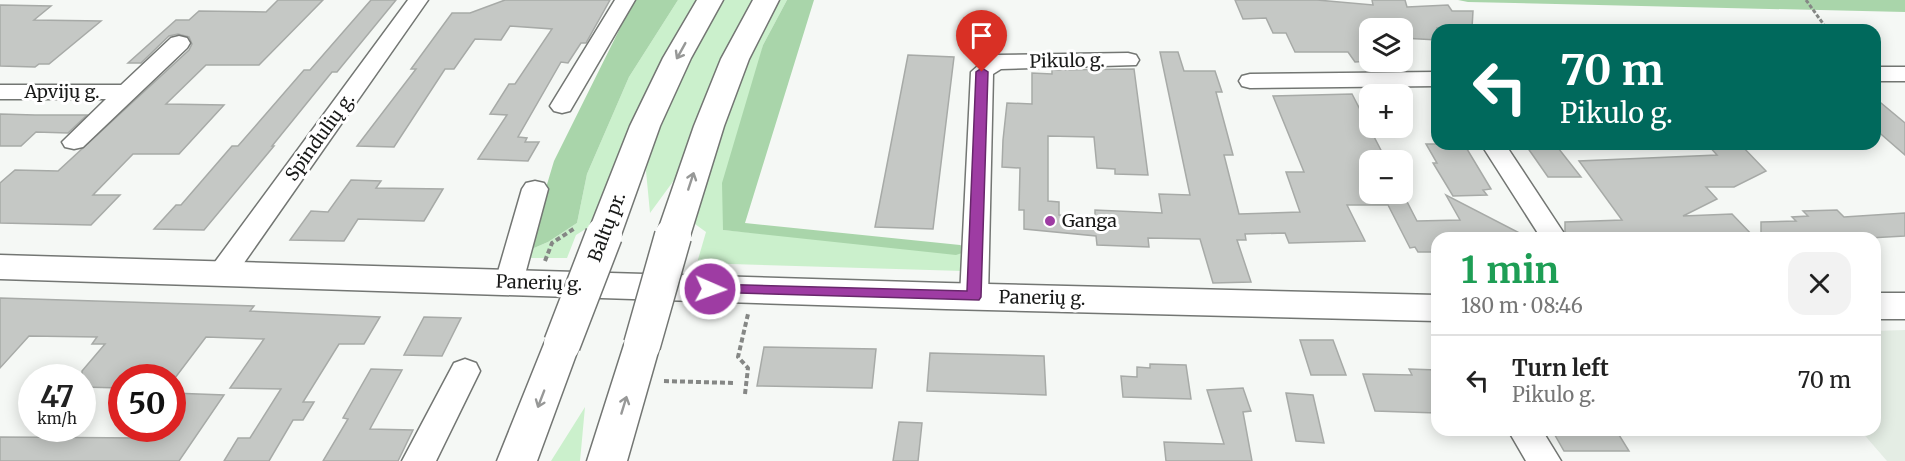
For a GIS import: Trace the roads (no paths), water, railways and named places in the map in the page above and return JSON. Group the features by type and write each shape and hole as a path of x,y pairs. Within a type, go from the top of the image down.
{"main road":[{"name":"Baltų pr.","path":"517,461 590,273 593,230 677,58 710,0"},
{"path":"607,461 673,236 709,126 735,59 766,0"},
{"name":"Panerių g.","path":"0,267 974,297 1431,308"},
{"path":"590,273 662,274"},
{"path":"1881,306 1905,306"}],"street":[{"name":"Spindulių g.","path":"222,273 418,0"},
{"path":"562,106 625,0"},
{"path":"74,142 179,43"},
{"name":"Pikulo g.","path":"974,297 982,72 996,62 1128,60"},
{"path":"1881,74 1905,74"},
{"path":"1250,81 1431,79"},
{"name":"Apvijų g.","path":"0,92 125,92"},
{"path":"1497,150 1550,232"},
{"path":"523,282 535,189"},
{"path":"419,461 465,370"},
{"path":"1528,436 1544,461"}],"place":[{"name":"Ganga","path":"1050,221"}]}
